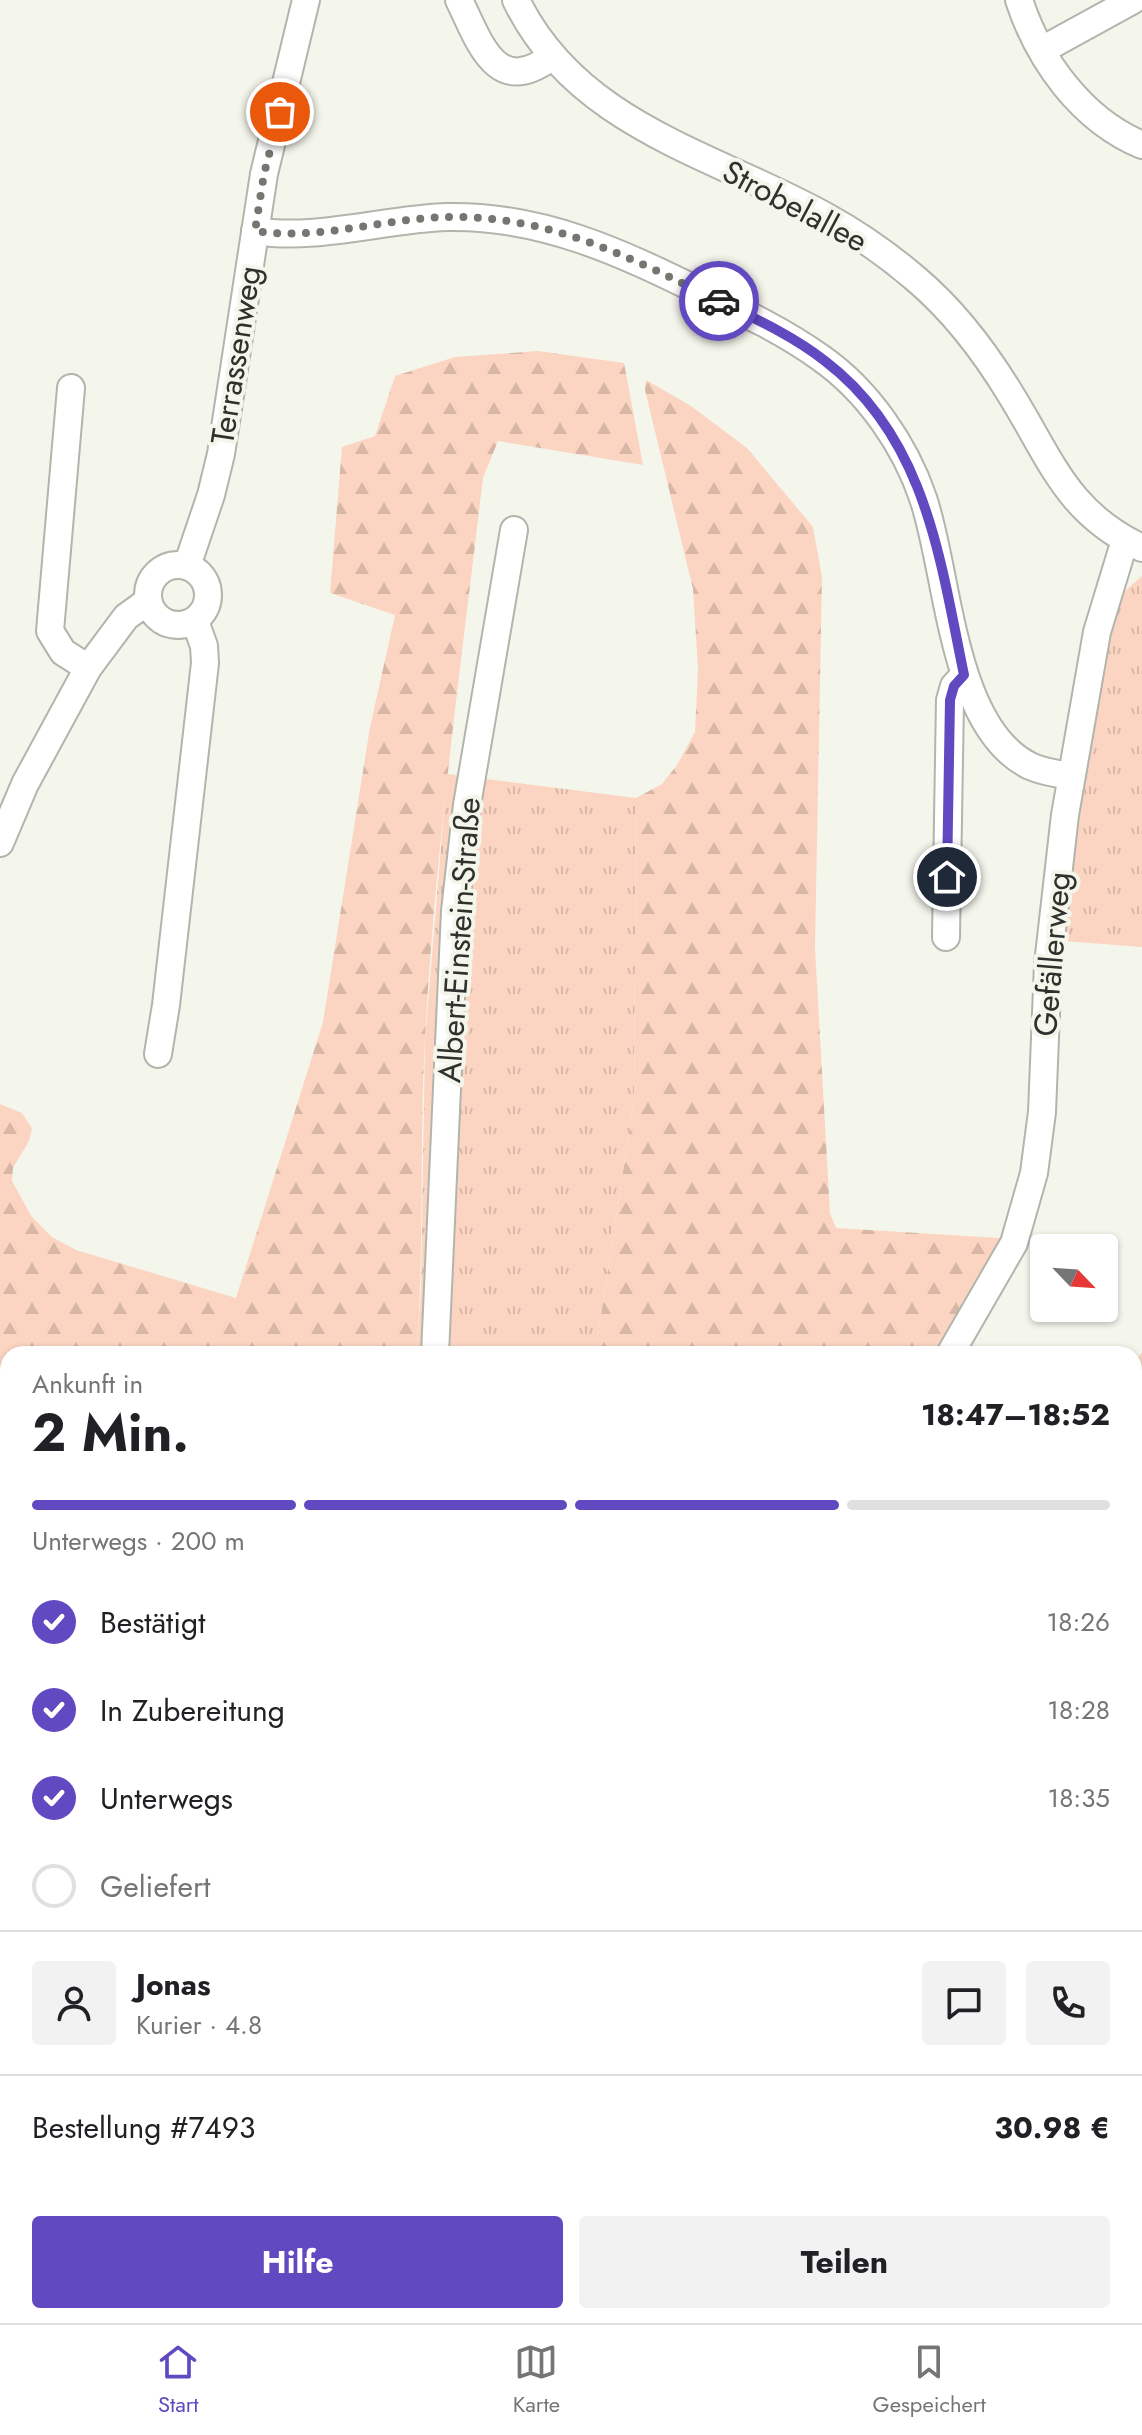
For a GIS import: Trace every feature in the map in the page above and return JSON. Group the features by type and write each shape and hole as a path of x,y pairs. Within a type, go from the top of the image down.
{"street":[{"name":"Terrassenweg","path":"187,566 221,454 264,174 306,0"},
{"path":"459,0 481,44 493,60 505,69 519,74 534,70 551,57"},
{"name":"Strobelallee","path":"516,0 551,57 592,95 689,152 825,216 872,244 916,279 950,311 984,353 1014,399 1051,467 1076,501 1101,524 1134,544"},
{"path":"1019,0 1059,78 1096,118 1142,145"},
{"path":"1042,50 1133,0"},
{"path":"255,231 309,232 396,220 448,217 500,218 538,225 574,235 673,278 786,334 852,384 874,410 910,468 933,531 964,675 982,715 1012,753 1029,765 1071,776"},
{"path":"71,388 50,631 63,652 88,668"},
{"name":"Albert-Einstein-Straße","path":"435,1346 455,911 467,805 514,530"},
{"name":"Gefällerweg","path":"955,1346 1014,1243 1034,1173 1042,1112 1051,935 1071,776 1097,632 1134,544"},
{"path":"175,565 187,566 199,573 207,584 209,598 204,611 195,621 183,626 172,625 161,621 153,612 148,601 148,588 163,569 175,565"},
{"path":"0,843 44,746 88,668 126,617 148,601"},
{"path":"158,1054 205,663 204,646 195,621"},
{"path":"946,937 950,700 954,686 964,675"}],"green space":[{"path":"538,351 624,363 643,465 498,441 483,478 429,969 416,1346 0,1346 0,1104 22,1113 32,1128 29,1141 13,1168 12,1181 32,1217 52,1237 76,1250 236,1298 323,1022 370,727 395,615 330,593 342,447 375,436 395,376 455,357"},
{"path":"646,380 691,406 747,448 813,527 822,577 815,948 830,1213 836,1228 1000,1238 943,1346 596,1346 634,1101 636,798 662,784 677,765 695,732 698,669 693,589 645,390"},
{"path":"1142,576 1142,947 1063,941 1082,775 1105,650 1119,596"},
{"path":"447,774 636,798 634,1101 596,1346 417,1346 421,1288 425,1040"}],"way so far":[{"path":"280,112 264,174 255,231 286,234 396,220 500,218 574,235 719,301"}],"route":[{"path":"719,301 786,334 852,384 895,441 923,496 943,572 964,675 954,686 950,700 947,877"}]}
